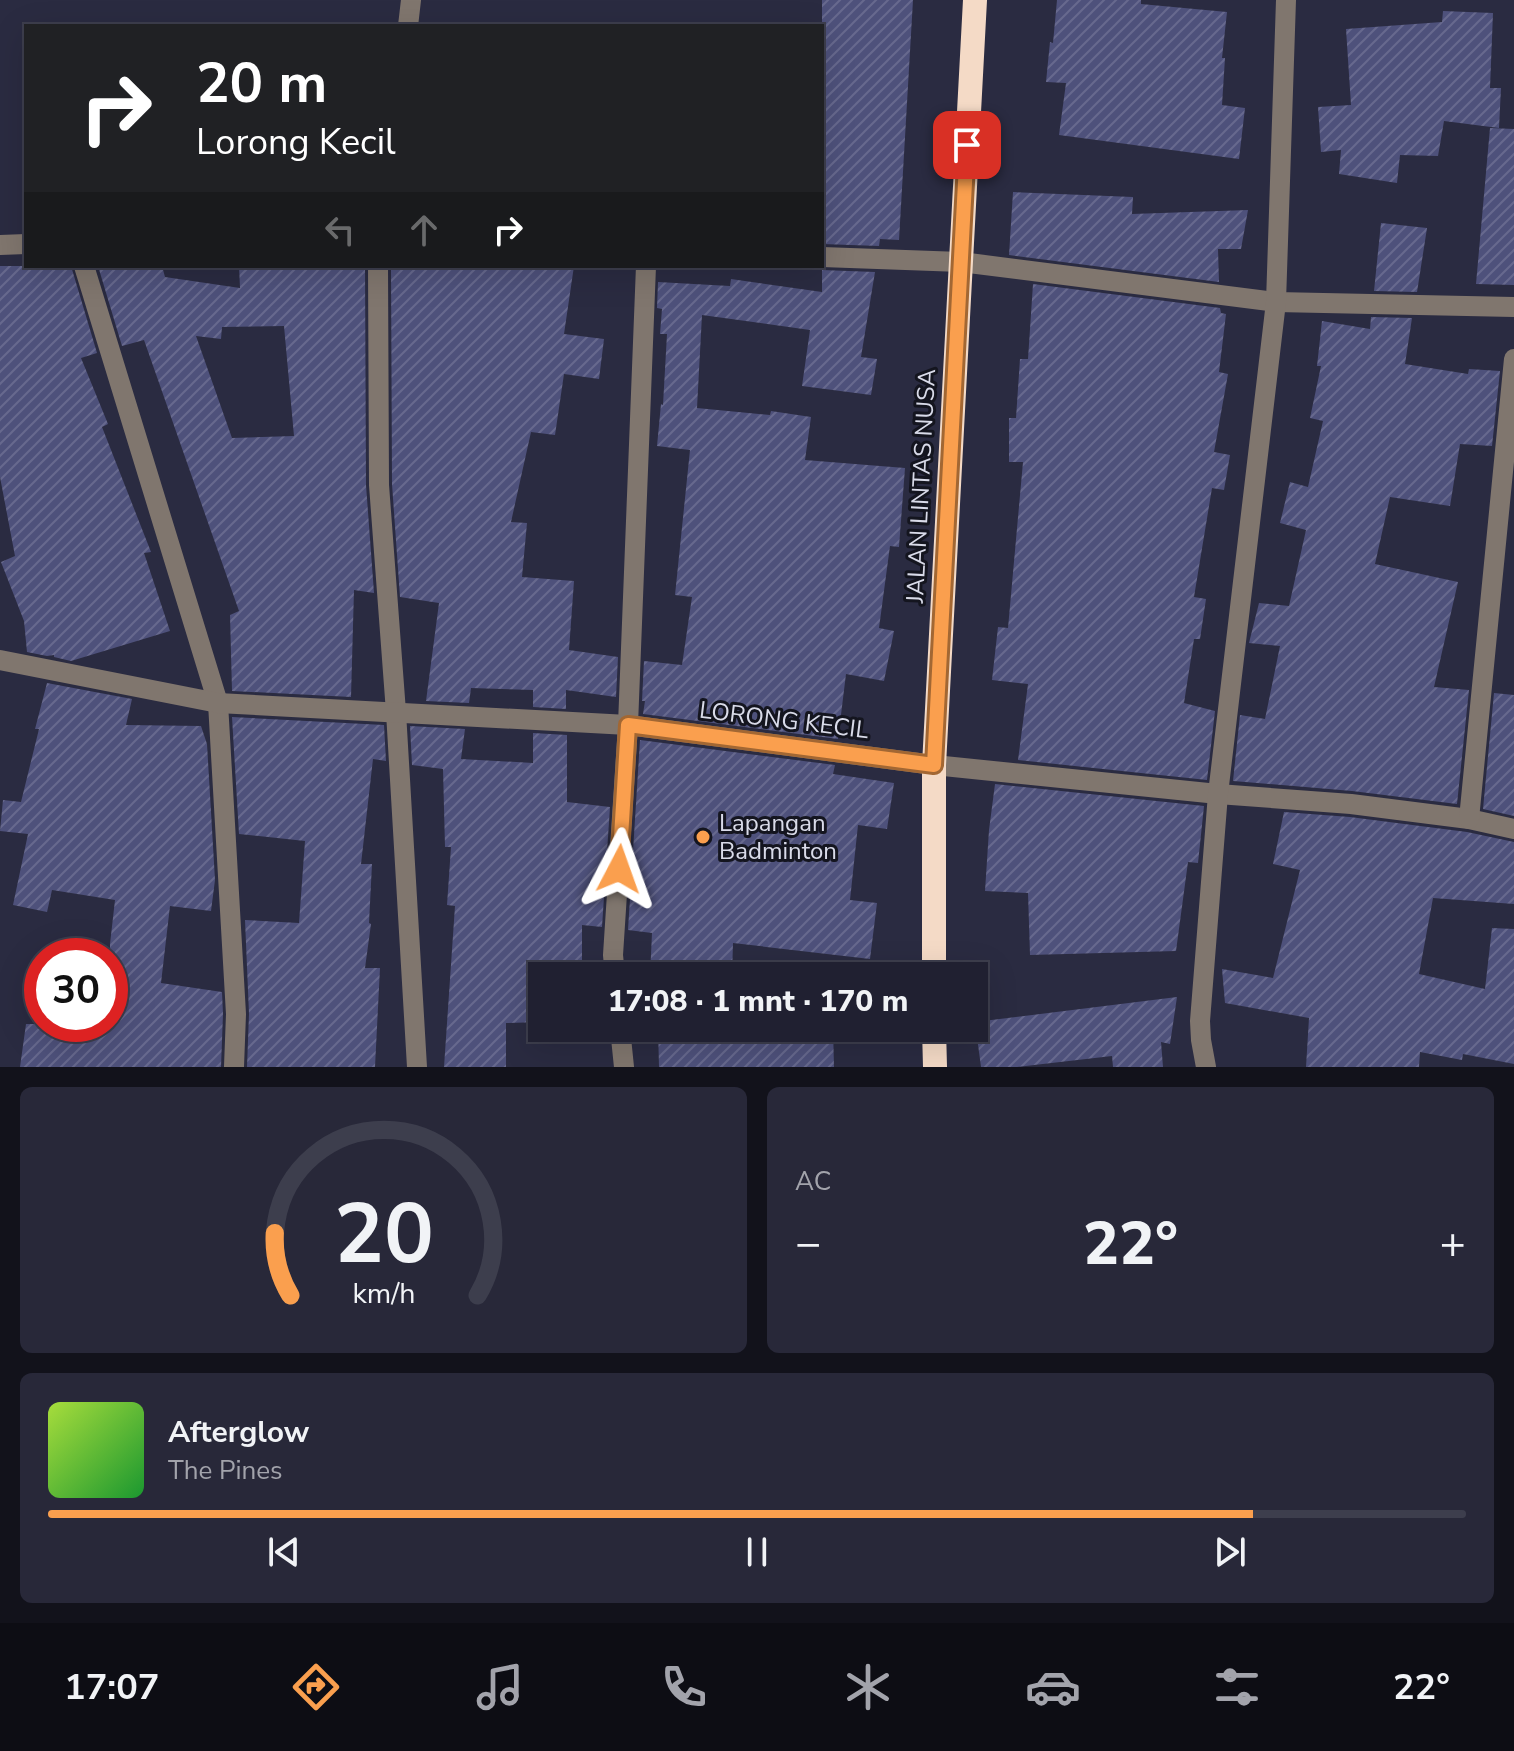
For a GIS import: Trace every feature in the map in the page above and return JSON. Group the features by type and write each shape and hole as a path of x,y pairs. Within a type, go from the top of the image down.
{"highway":[{"name":"JALAN LINTAS NUSA","path":"934,962 934,765 975,0"},
{"path":"934,1042 935,1067"}],"street":[{"path":"408,24 411,0"},
{"path":"1206,1067 1200,1021 1218,794 1276,302 1286,0"},
{"path":"0,245 24,244"},
{"path":"824,257 961,262 1276,302 1514,307"},
{"path":"85,268 218,703 236,1014 234,1067"},
{"path":"378,268 379,485 417,1067"},
{"path":"614,962 628,725 646,268"},
{"path":"1469,819 1514,359"},
{"name":"LORONG KECIL","path":"0,660 218,703 628,725 934,765 1218,794 1351,804 1469,819 1514,829"},
{"path":"621,1042 624,1067"}],"building":[{"path":"822,0 913,0 899,240 880,239 879,246 824,244"},
{"path":"1057,0 1141,0 1141,4 1227,12 1222,58 1225,58 1222,105 1245,108 1239,159 1059,135 1066,83 1046,82"},
{"path":"1443,11 1493,13 1490,88 1501,88 1499,128 1444,121 1438,156 1400,155 1397,183 1339,174 1341,150 1321,152 1318,107 1351,105 1346,29 1442,22"},
{"path":"1490,128 1514,129 1514,285 1476,284"},
{"path":"1013,192 1133,197 1132,214 1248,210 1241,249 1218,249 1219,282 1009,255"},
{"path":"1381,223 1427,228 1417,292 1374,291"},
{"path":"0,266 72,268 97,353 81,358 108,424 102,427 151,552 144,553 170,631 71,661 54,655 27,652 24,621 1,562 15,556 0,477"},
{"path":"99,268 163,268 165,277 240,288 239,268 365,268 366,485 374,593 354,590 351,697 232,691 230,615 239,611 144,340 122,346","holes":["284,326 294,436 232,438 196,336 221,339 222,327"]},
{"path":"391,268 574,268 564,334 604,339 599,379 564,374 555,435 531,432 511,522 527,523 522,577 574,581 569,650 618,657 616,697 566,690 566,709 533,707 533,690 471,688 469,703 426,701 439,603 400,597 392,484"},
{"path":"822,270 875,272 861,357 877,359 871,395 802,386 810,330 702,315 697,408 770,415 771,411 811,417 805,460 905,468 899,547 890,546 879,628 894,631 884,681 846,674 838,739 643,714 644,661 682,665 692,597 675,595 690,450 657,446 667,334 660,334 662,309 657,308 658,282 730,286 731,279 822,292"},
{"path":"1033,284 1220,308 1221,313 1226,314 1219,372 1228,374 1214,452 1230,455 1224,490 1212,488 1194,597 1206,599 1200,639 1194,639 1184,703 1215,711 1207,780 1018,760 1028,684 992,680 998,627 1008,628 1023,462 1009,462 1009,418 1016,418 1020,359 1028,359"},
{"path":"1371,317 1412,318 1405,364 1468,374 1469,369 1500,371 1492,446 1460,444 1450,506 1390,497 1375,564 1458,582 1434,687 1469,690 1457,804 1233,781 1240,715 1265,719 1280,646 1249,643 1259,603 1289,606 1306,530 1280,523 1290,482 1308,487 1323,421 1310,418 1321,366 1317,366 1322,321 1370,329"},
{"path":"47,683 132,699 126,725 201,726 207,744 215,880 211,911 170,906 161,983 222,992 221,1067 20,1067 24,1038 24,1042 128,1042 128,938 111,938 115,900 52,890 47,912 13,905 28,834 0,831 3,800 21,802 39,729 35,729"},
{"path":"1494,693 1514,695 1514,816 1483,809"},
{"path":"232,717 384,725 386,761 373,759 361,864 372,864 371,924 365,968 380,968 375,1067 247,1067 249,1014 245,920 299,923 305,841 239,834"},
{"path":"410,726 465,729 461,759 533,763 533,733 567,735 567,802 610,807 602,927 582,925 582,962 528,962 528,1022 506,1023 506,1067 444,1067 455,906 447,905 451,847 445,847 443,769 412,765"},
{"path":"640,740 835,765 833,774 894,783 887,829 858,825 850,900 877,903 870,959 733,943 732,962 651,962 652,933 628,930"},
{"path":"995,784 1204,806 1198,863 1188,862 1176,951 1030,955 1028,893 985,891"},
{"path":"1284,812 1467,832 1514,842 1514,904 1433,898 1419,974 1485,989 1492,928 1514,929 1514,1064 1463,1054 1462,1060 1420,1052 1419,1067 1306,1067 1309,1018 1225,1003 1222,969 1273,978 1300,870 1273,864"},
{"path":"1177,997 1170,1044 1161,1042 1163,1067 1113,1067 1112,1056 1017,1067 981,1067 978,1042 988,1042 988,1020"},
{"path":"658,1042 833,1042 834,1067 659,1067"}],"place":[{"name":"Lapangan Badminton","path":"703,837"}],"route":[{"path":"619,869 628,725 934,765 967,145"}]}
